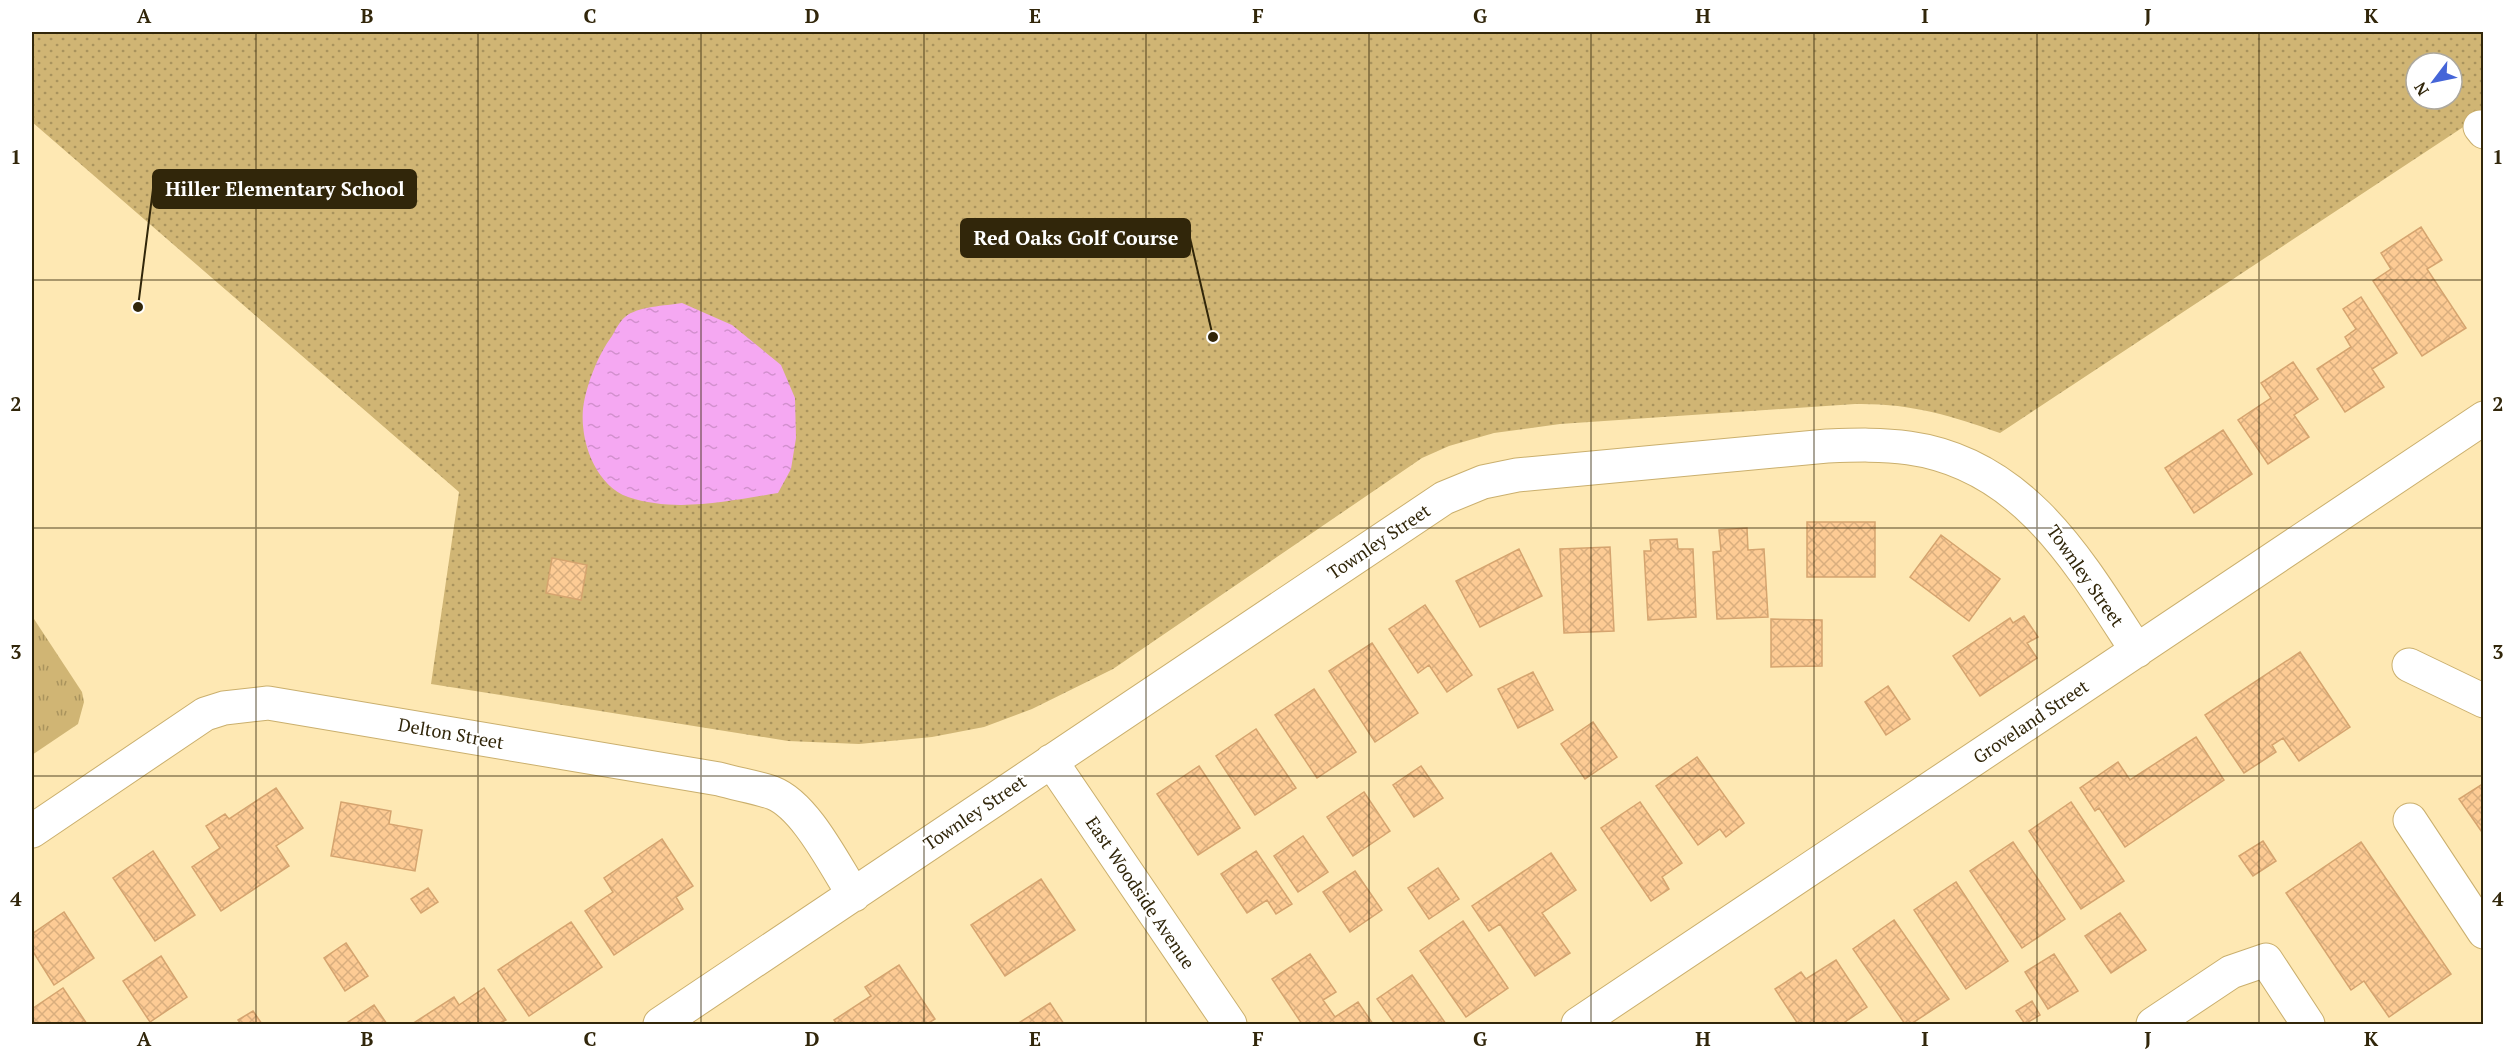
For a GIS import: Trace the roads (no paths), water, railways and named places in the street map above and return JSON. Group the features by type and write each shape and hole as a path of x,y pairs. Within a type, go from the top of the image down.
{"street":[{"name":"Groveland Street","path":"1578,1024 2484,418"},
{"name":"Townley Street","path":"660,1024 1444,498 1483,482 1516,475 1861,444 1911,448 1946,457 1981,472 2013,493 2045,521 2070,552 2137,651"},
{"path":"2409,665 2484,701"},
{"name":"Delton Street","path":"32,831 205,714 224,708 268,703 719,779 775,794 793,807 810,827 854,895"},
{"name":"East Woodside Avenue","path":"1051,761 1230,1024"},
{"path":"2410,820 2484,932"},
{"path":"2153,1024 2231,972 2266,960 2308,1024"}],"water":[{"path":"682,303 732,325 781,365 795,398 796,438 791,469 778,493 703,504 646,502 616,491 598,472 587,448 583,421 585,400 597,361 621,321 630,313"}],"place":[{"name":"Hiller Elementary School","path":"138,307"},
{"name":"Red Oaks Golf Course","path":"1213,337"}]}
